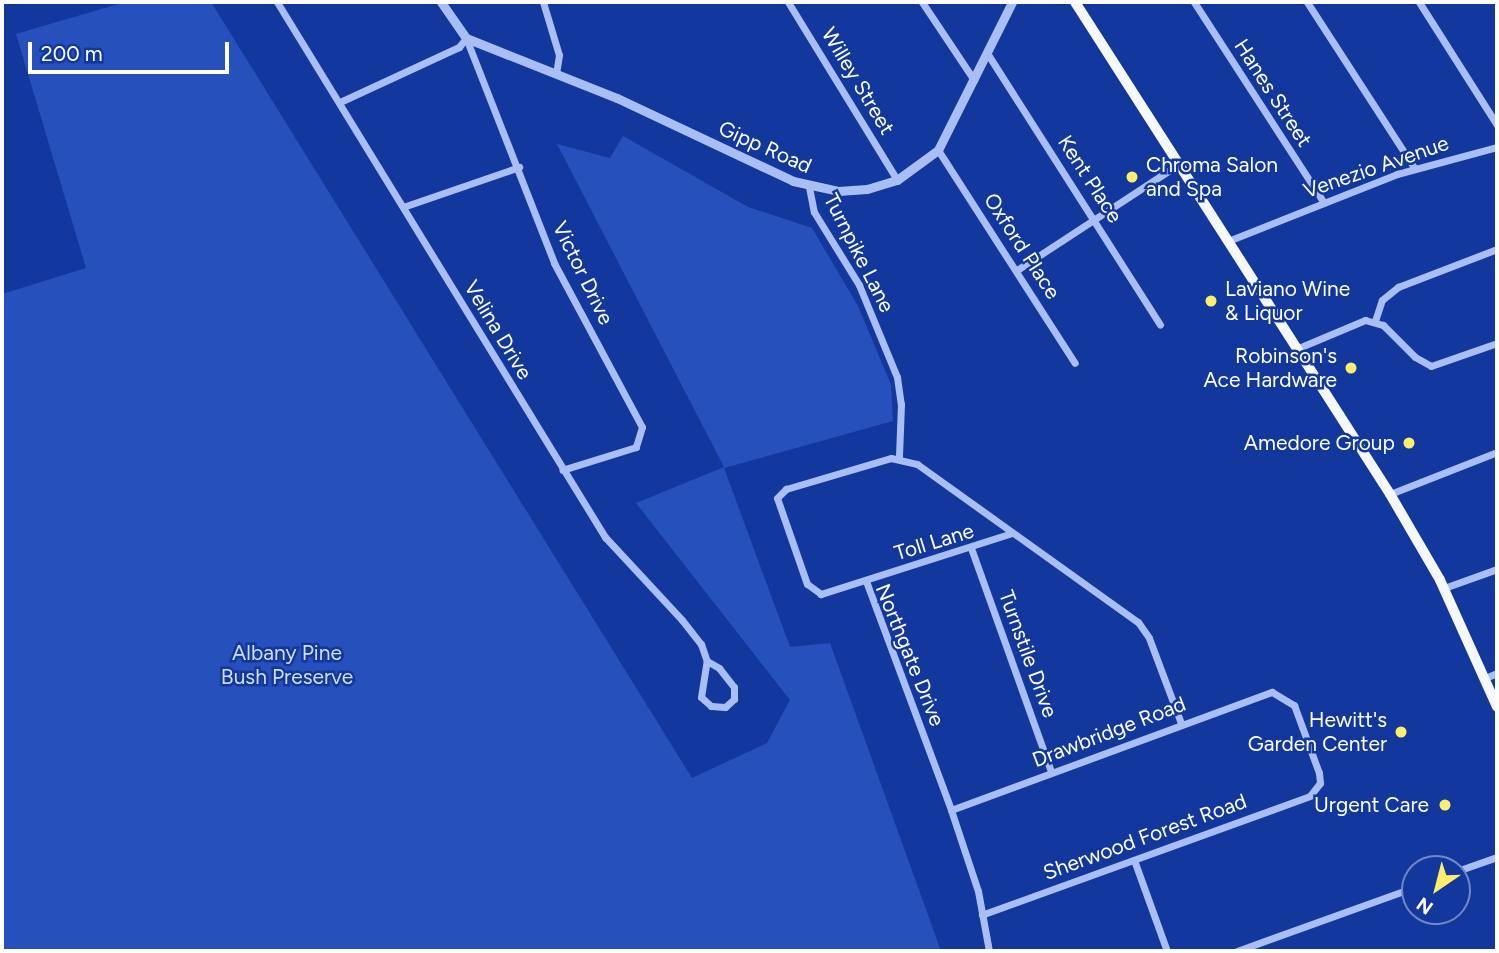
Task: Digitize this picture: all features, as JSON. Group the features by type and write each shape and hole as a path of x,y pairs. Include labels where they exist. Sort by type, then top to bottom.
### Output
{"main road":[{"path":"1075,2 1390,494 1444,589 1497,707"}],"street":[{"name":"Velina Drive","path":"278,2 605,537 701,644 707,661 701,697 710,706 725,706 734,699 734,687 719,668 707,661"},
{"path":"340,102 459,47 466,38 441,2"},
{"path":"543,2 559,55 556,73"},
{"name":"Willey Street","path":"788,2 897,180"},
{"path":"922,2 974,80"},
{"name":"Gipp Road","path":"466,38 556,73 808,187 854,190 897,180 938,150 1012,2"},
{"name":"Hanes Street","path":"1194,2 1324,203"},
{"path":"1307,2 1415,169"},
{"path":"1419,2 1497,125"},
{"name":"Victor Drive","path":"466,38 519,167 554,263 643,432 636,447 562,470"},
{"name":"Kent Place","path":"987,53 1096,220 1160,325"},
{"name":"Venezio Avenue","path":"1228,241 1415,169 1497,147"},
{"name":"Oxford Place","path":"938,150 1075,363"},
{"path":"1017,270 1179,164"},
{"path":"403,207 519,167"},
{"name":"Turnpike Lane","path":"808,187 814,212 859,285 897,377 901,404 899,457"},
{"path":"1375,321 1382,300 1398,287 1497,249"},
{"path":"1296,349 1359,321 1375,321 1431,366 1497,343"},
{"path":"1390,494 1497,452"},
{"path":"899,457 928,471 1138,622 1149,638 1181,723"},
{"name":"Northgate Drive","path":"899,457 786,489 777,498 810,589 826,594 866,581 951,810 982,915 989,951"},
{"name":"Toll Lane","path":"866,581 1012,533"},
{"name":"Turnstile Drive","path":"971,548 1051,772"},
{"path":"1444,589 1497,569"},
{"path":"1485,678 1497,673"},
{"name":"Drawbridge Road","path":"951,810 1181,723 1258,696 1281,693 1294,705 1319,773 1317,789"},
{"name":"Sherwood Forest Road","path":"982,915 1317,789"},
{"path":"1471,866 1497,857"},
{"path":"1134,860 1167,951"},
{"path":"1237,951 1401,892"}],"green space":[{"name":"Albany Pine Bush Preserve","path":"125,2 211,2 692,778 767,743 790,700 636,503 724,467 557,144 610,158 623,136 748,207 812,228 858,306 891,385 893,421 724,468 790,647 830,643 941,951 2,951 2,294 86,268 16,34"}],"place":[{"name":"Chroma Salon and Spa","path":"1132,177"},
{"name":"Laviano Wine & Liquor","path":"1211,301"},
{"name":"Robinson's Ace Hardware","path":"1351,368"},
{"name":"Amedore Group","path":"1409,443"},
{"name":"Hewitt's Garden Center","path":"1401,732"},
{"name":"Urgent Care","path":"1445,805"}]}
